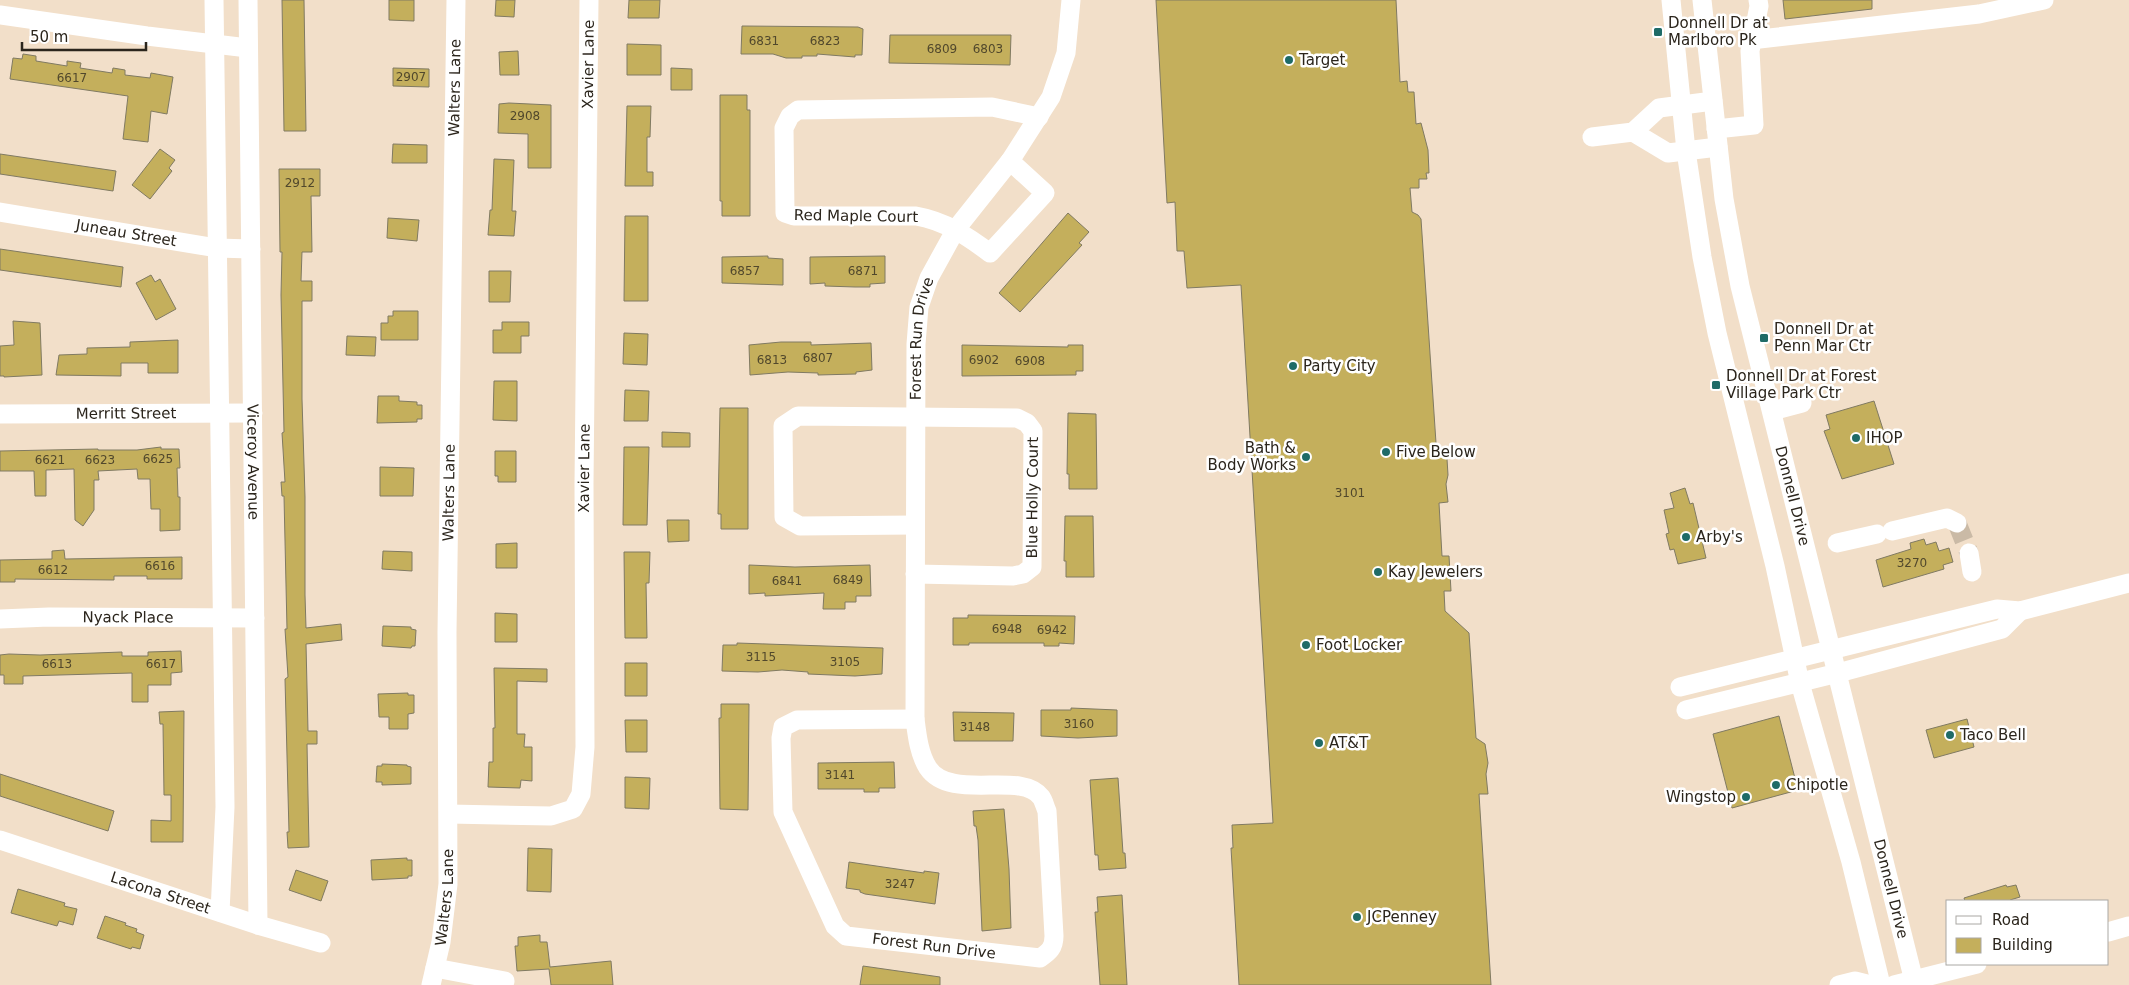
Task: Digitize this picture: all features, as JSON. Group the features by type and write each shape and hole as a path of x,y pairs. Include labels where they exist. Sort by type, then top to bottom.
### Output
{"street":[{"path":"214,0 225,807 220,912"},
{"name":"Viceroy Avenue","path":"248,0 254,413 258,925"},
{"name":"Walters Lane","path":"433,977 441,942 448,884 448,632 456,0"},
{"name":"Xavier Lane","path":"449,814 551,816 573,809 581,794 585,747 584,484 589,0"},
{"name":"Forest Run Drive","path":"916,719 797,720 783,727 781,747 783,812 835,926 846,936 1040,958 1048,953 1054,945 1047,811 1041,797 1033,790 1020,786 964,784 942,779 929,769 923,756 916,719 915,574 918,418 916,344 919,307 929,278 956,229 1010,161 1051,97 1066,53 1071,0"},
{"path":"1671,0 1686,151 1702,257 1717,333 1775,566 1800,682 1851,862 1882,985"},
{"name":"Donnell Drive","path":"1702,0 1724,199 1740,286 1914,982"},
{"path":"1633,132 1668,153 1686,151 1754,125 1750,71 1751,40 1759,6 1758,0"},
{"path":"1751,40 1979,14 2044,0"},
{"path":"0,16 248,48"},
{"path":"1592,137 1633,132 1659,108 1713,101"},
{"name":"Red Maple Court","path":"1010,161 1045,193 990,253 956,229 932,219 916,216 794,216 785,213 784,128 790,116 798,110 992,107 1039,116"},
{"name":"Juneau Street","path":"0,212 217,248 251,249"},
{"path":"1772,412 1802,403"},
{"name":"Merritt Street","path":"0,414 254,413"},
{"path":"916,525 800,526 784,517 783,426 798,416 918,418"},
{"name":"Blue Holly Court","path":"915,574 1013,576 1023,574 1032,567 1033,555 1032,431 1027,423 1018,418 918,418"},
{"path":"1837,544 1947,518 1958,524"},
{"path":"1969,553 1972,572"},
{"path":"1680,688 1997,609 2020,611 2129,583"},
{"path":"1686,710 1838,673 2002,629 2020,611"},
{"name":"Nyack Place","path":"0,619 255,618"},
{"name":"Lacona Street","path":"0,840 258,925 321,942"},
{"path":"2109,932 2129,926"},
{"path":"1894,985 1914,982 1974,965"},
{"path":"433,977 505,982"},
{"path":"1839,985 1855,981 1871,985"}],"building":[{"path":"282,0 304,0 306,131 284,131"},
{"path":"389,0 414,0 414,21 389,20"},
{"path":"496,0 515,0 514,17 495,16"},
{"path":"629,0 660,0 659,18 628,18"},
{"path":"1156,0 1396,0 1400,82 1407,81 1408,92 1414,92 1416,124 1421,123 1428,150 1429,173 1426,173 1427,179 1419,179 1419,188 1410,188 1412,212 1421,219 1436,443 1447,459 1448,475 1446,484 1448,502 1439,503 1442,556 1449,556 1451,591 1444,591 1445,611 1469,633 1476,738 1485,744 1488,763 1486,774 1488,794 1479,794 1491,985 1239,985 1231,848 1233,848 1232,825 1273,823 1241,285 1187,288 1184,251 1177,251 1175,202 1167,203"},
{"path":"1783,0 1872,0 1872,9 1785,19"},
{"path":"742,26 858,27 863,29 862,55 855,55 855,57 817,54 817,56 802,56 802,58 786,58 773,54 741,54"},
{"path":"890,35 1011,35 1010,65 889,63"},
{"path":"627,44 661,45 661,75 627,75"},
{"path":"518,51 519,75 500,75 499,52"},
{"path":"23,54 36,56 36,61 67,66 67,61 81,63 80,68 112,73 113,68 125,70 125,75 150,78 151,73 173,77 167,114 151,111 148,142 123,139 128,96 10,79 13,58 22,59"},
{"path":"393,68 429,69 429,87 393,86"},
{"path":"671,68 692,69 692,90 671,90"},
{"path":"720,95 747,95 747,110 750,110 750,216 722,216 722,201 720,201"},
{"path":"499,104 551,105 551,168 528,168 528,134 498,133"},
{"path":"627,106 651,106 650,137 647,137 647,172 653,172 653,186 625,186"},
{"path":"393,144 427,145 427,163 392,163"},
{"path":"160,149 175,160 169,168 172,171 150,199 132,185"},
{"path":"0,154 116,171 113,191 0,174"},
{"path":"494,159 514,160 512,211 516,211 514,236 488,235 490,210 492,210"},
{"path":"279,169 320,169 320,196 311,196 312,252 302,252 301,281 312,281 312,301 302,301 306,628 341,624 342,640 306,644 308,731 317,731 317,744 307,744 309,847 288,848 285,679 288,677 285,629 287,629 284,496 282,496 281,482 285,482 282,433 284,432 282,252 280,252"},
{"path":"1068,213 1089,232 1079,243 1082,245 1020,312 999,293"},
{"path":"625,216 648,216 648,301 624,301"},
{"path":"388,218 419,220 417,241 387,238"},
{"path":"0,249 123,267 121,287 0,270"},
{"path":"768,256 768,258 783,259 783,285 722,283 722,257"},
{"path":"885,256 885,283 870,284 870,287 825,286 825,283 810,284 810,257"},
{"path":"489,271 511,271 510,302 489,302"},
{"path":"151,275 155,282 160,279 176,309 156,320 136,283"},
{"path":"393,311 418,311 418,340 381,340 381,323 388,323 388,316 393,316"},
{"path":"13,321 40,323 42,375 0,376 0,346 14,345"},
{"path":"502,322 529,322 529,336 521,336 521,353 493,353 493,330 502,330"},
{"path":"624,333 648,334 647,365 623,364"},
{"path":"347,336 376,337 375,356 346,355"},
{"path":"178,340 178,373 148,373 148,363 121,363 121,376 56,375 59,355 87,354 87,348 130,347 130,342"},
{"path":"811,342 811,345 871,343 872,370 856,372 856,374 818,375 818,373 788,372 750,375 749,345"},
{"path":"962,345 1068,347 1068,345 1083,345 1083,371 1076,371 1076,375 962,376"},
{"path":"494,381 517,381 517,421 493,420"},
{"path":"625,390 649,391 648,421 624,421"},
{"path":"378,396 399,396 399,401 417,402 417,405 422,405 422,419 417,419 417,422 377,423"},
{"name":"IHOP","path":"1874,401 1894,464 1842,479 1824,431 1830,429 1826,415"},
{"path":"720,408 748,408 748,529 721,529 721,514 718,514"},
{"path":"1068,413 1096,414 1097,489 1069,489 1069,474 1067,474"},
{"path":"662,432 690,433 690,447 662,447"},
{"path":"161,447 161,449 179,449 180,468 177,468 178,497 180,497 180,530 160,531 160,509 151,509 150,479 138,479 137,469 98,471 99,480 94,480 94,510 83,526 75,520 74,469 46,470 46,496 35,496 34,471 0,471 0,451 137,450"},
{"path":"624,447 649,447 647,525 623,525"},
{"path":"495,451 516,451 516,482 498,482 498,476 495,476"},
{"path":"380,467 414,468 413,496 380,496"},
{"path":"1685,488 1690,504 1693,503 1706,558 1678,564 1674,549 1670,550 1666,534 1669,533 1664,510 1674,508 1670,493"},
{"path":"1065,516 1093,516 1094,577 1066,577 1066,561 1064,561"},
{"path":"667,520 689,520 689,541 668,542"},
{"path":"1924,539 1926,545 1936,542 1939,551 1949,548 1953,562 1943,565 1944,569 1883,587 1876,560 1911,549 1910,543"},
{"path":"517,543 517,568 496,568 496,544"},
{"path":"64,550 65,559 182,557 182,579 147,579 147,576 114,576 114,580 15,579 15,582 0,582 0,560 52,559 52,551"},
{"path":"383,551 412,552 412,571 382,569"},
{"path":"624,552 650,552 649,583 646,583 647,638 625,638"},
{"path":"749,565 795,567 870,565 871,596 856,596 856,602 845,602 845,609 823,609 824,593 765,596 765,593 749,594"},
{"path":"495,613 517,614 517,642 495,642"},
{"path":"968,615 1075,616 1074,644 1059,643 1059,646 1044,646 1044,643 969,643 969,645 953,645 953,618 968,618"},
{"path":"383,626 411,627 411,629 416,630 415,646 411,648 382,646"},
{"path":"737,643 883,648 882,674 855,676 808,674 808,672 782,670 758,672 722,671 723,645 737,645"},
{"path":"181,651 182,672 171,673 171,685 148,685 148,702 132,702 132,673 23,676 23,684 4,684 4,675 0,675 0,655 122,652 122,656 148,656 148,652"},
{"path":"625,663 647,663 647,696 625,696"},
{"path":"494,668 547,669 547,682 517,681 517,734 525,734 524,747 532,747 532,781 521,780 520,788 488,787 489,762 493,762 493,728 495,728"},
{"path":"408,693 408,695 414,695 414,713 408,714 408,729 389,729 389,717 379,717 378,694"},
{"path":"721,704 749,704 748,810 720,809 719,718 721,718"},
{"path":"1071,708 1117,710 1117,736 1078,738 1041,736 1041,710 1071,710"},
{"path":"184,711 183,842 151,842 151,820 171,821 171,795 164,795 163,724 160,724 159,712"},
{"path":"953,712 1014,713 1013,741 954,741"},
{"path":"1779,716 1798,790 1732,808 1713,734"},
{"path":"1967,719 1974,747 1934,758 1926,730"},
{"path":"625,720 647,720 647,752 626,752"},
{"path":"894,762 895,788 879,788 879,792 864,792 864,789 818,789 818,763"},
{"path":"382,764 407,765 411,767 411,784 382,785 382,782 376,782 377,766 382,766"},
{"path":"0,774 114,811 108,831 0,796"},
{"path":"625,777 650,778 649,809 625,808"},
{"path":"1118,778 1123,853 1125,853 1126,868 1099,870 1098,855 1095,855 1090,780"},
{"path":"1004,809 1011,928 982,931 978,840 976,826 974,826 973,811"},
{"path":"528,848 552,849 551,892 527,891"},
{"path":"407,858 407,860 412,860 412,876 408,876 408,878 372,880 371,860"},
{"path":"849,862 924,873 924,871 939,873 935,904 865,894 860,892 860,890 846,888"},
{"path":"296,870 328,881 321,901 289,890"},
{"path":"2006,885 2007,887 2016,885 2020,897 2010,900 1965,900 1964,898"},
{"path":"18,889 65,903 64,906 77,909 73,925 59,921 57,926 11,913"},
{"path":"1122,895 1127,985 1100,985 1095,912 1098,912 1097,897"},
{"path":"105,916 126,923 125,925 137,929 136,932 144,935 140,949 132,947 131,949 97,938"},
{"path":"540,935 540,942 547,942 550,967 611,961 613,985 551,985 549,969 517,971 515,946 518,946 518,937"},
{"path":"863,966 940,977 940,985 860,985"}],"tunnel":[{"path":"1957,523 1969,553"}],"place":[{"name":"Donnell Dr at Marlboro Pk","path":"1658,32"},
{"name":"Target","path":"1289,60"},
{"name":"Donnell Dr at Penn Mar Ctr","path":"1764,338"},
{"name":"Party City","path":"1293,366"},
{"name":"Donnell Dr at Forest Village Park Ctr","path":"1716,385"},
{"name":"IHOP","path":"1856,438"},
{"name":"Five Below","path":"1386,452"},
{"name":"Bath & Body Works","path":"1306,457"},
{"name":"Arby's","path":"1686,537"},
{"name":"Kay Jewelers","path":"1378,572"},
{"name":"Foot Locker","path":"1306,645"},
{"name":"Taco Bell","path":"1950,735"},
{"name":"AT&T","path":"1319,743"},
{"name":"Chipotle","path":"1776,785"},
{"name":"Wingstop","path":"1746,797"},
{"name":"JCPenney","path":"1357,917"}]}
